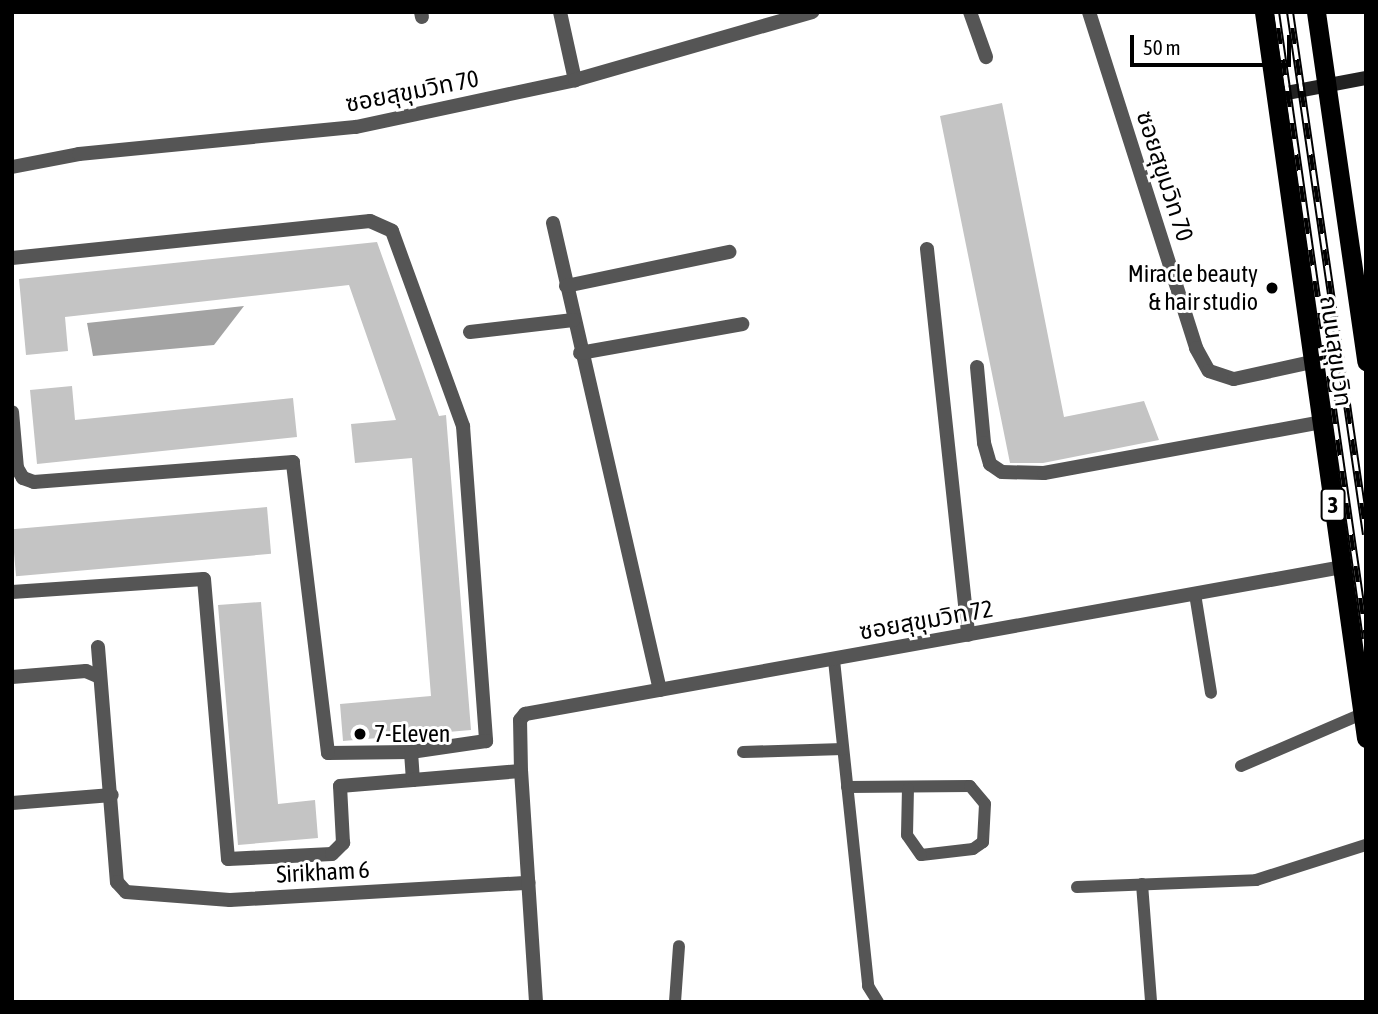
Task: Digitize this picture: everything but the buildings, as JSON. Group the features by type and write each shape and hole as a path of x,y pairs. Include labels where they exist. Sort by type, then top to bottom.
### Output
{"highway":[{"name":"ถนนสุขุมวิท","path":"1264,12 1366,738"},
{"name":"ถนนสุขุมวิท","path":"1317,12 1366,362"}],"main road":[{"path":"1276,94 1366,78"}],"street":[{"path":"560,12 575,80"},
{"name":"ซอยสุขุมวิท 70","path":"12,167 79,153 356,127 575,80 812,12"},
{"path":"970,12 986,57"},
{"name":"ซอยสุขุมวิท 70","path":"1089,12 1196,348 1209,371 1234,379 1312,362"},
{"path":"12,258 370,222 392,230 463,426 488,732 486,741 411,752 334,756 324,747 293,461 34,482 23,478 16,468 12,412"},
{"path":"553,223 580,353 660,690"},
{"path":"927,249 968,635"},
{"path":"566,286 729,251"},
{"path":"470,331 573,320"},
{"path":"580,353 741,324"},
{"path":"977,367 984,443 990,464 1002,472 1044,473 1321,422"},
{"name":"ซอยสุขุมวิท 72","path":"521,771 520,720 531,713 1343,567"},
{"path":"12,593 204,579 228,859 332,854 342,843 340,786 521,771 536,1002"},
{"path":"12,803 112,795 103,690 97,676 97,647"},
{"path":"12,677 86,671 97,676"},
{"path":"411,752 413,780"},
{"name":"Sirikham 6","path":"112,795 117,882 121,889 230,900 529,883"}],"lane":[{"path":"1195,594 1211,693"},
{"path":"834,660 869,986 878,1002"},
{"path":"1241,766 1362,713"},
{"path":"743,752 843,749"},
{"path":"847,787 893,783 908,789 970,786 978,791 985,804 983,842 973,849 921,855 907,835 908,789"},
{"path":"1077,887 1256,880 1366,845"},
{"path":"1142,884 1152,1002"},
{"path":"675,1002 679,946"}],"shaded area":[{"path":"244,306 214,345 93,356 87,323"}],"railway":[{"path":"1276,12 1366,639"},
{"path":"1290,12 1366,535"}],"place":[{"name":"Miracle beauty & hair studio","path":"1272,288"},
{"name":"7-Eleven","path":"360,734"}]}
